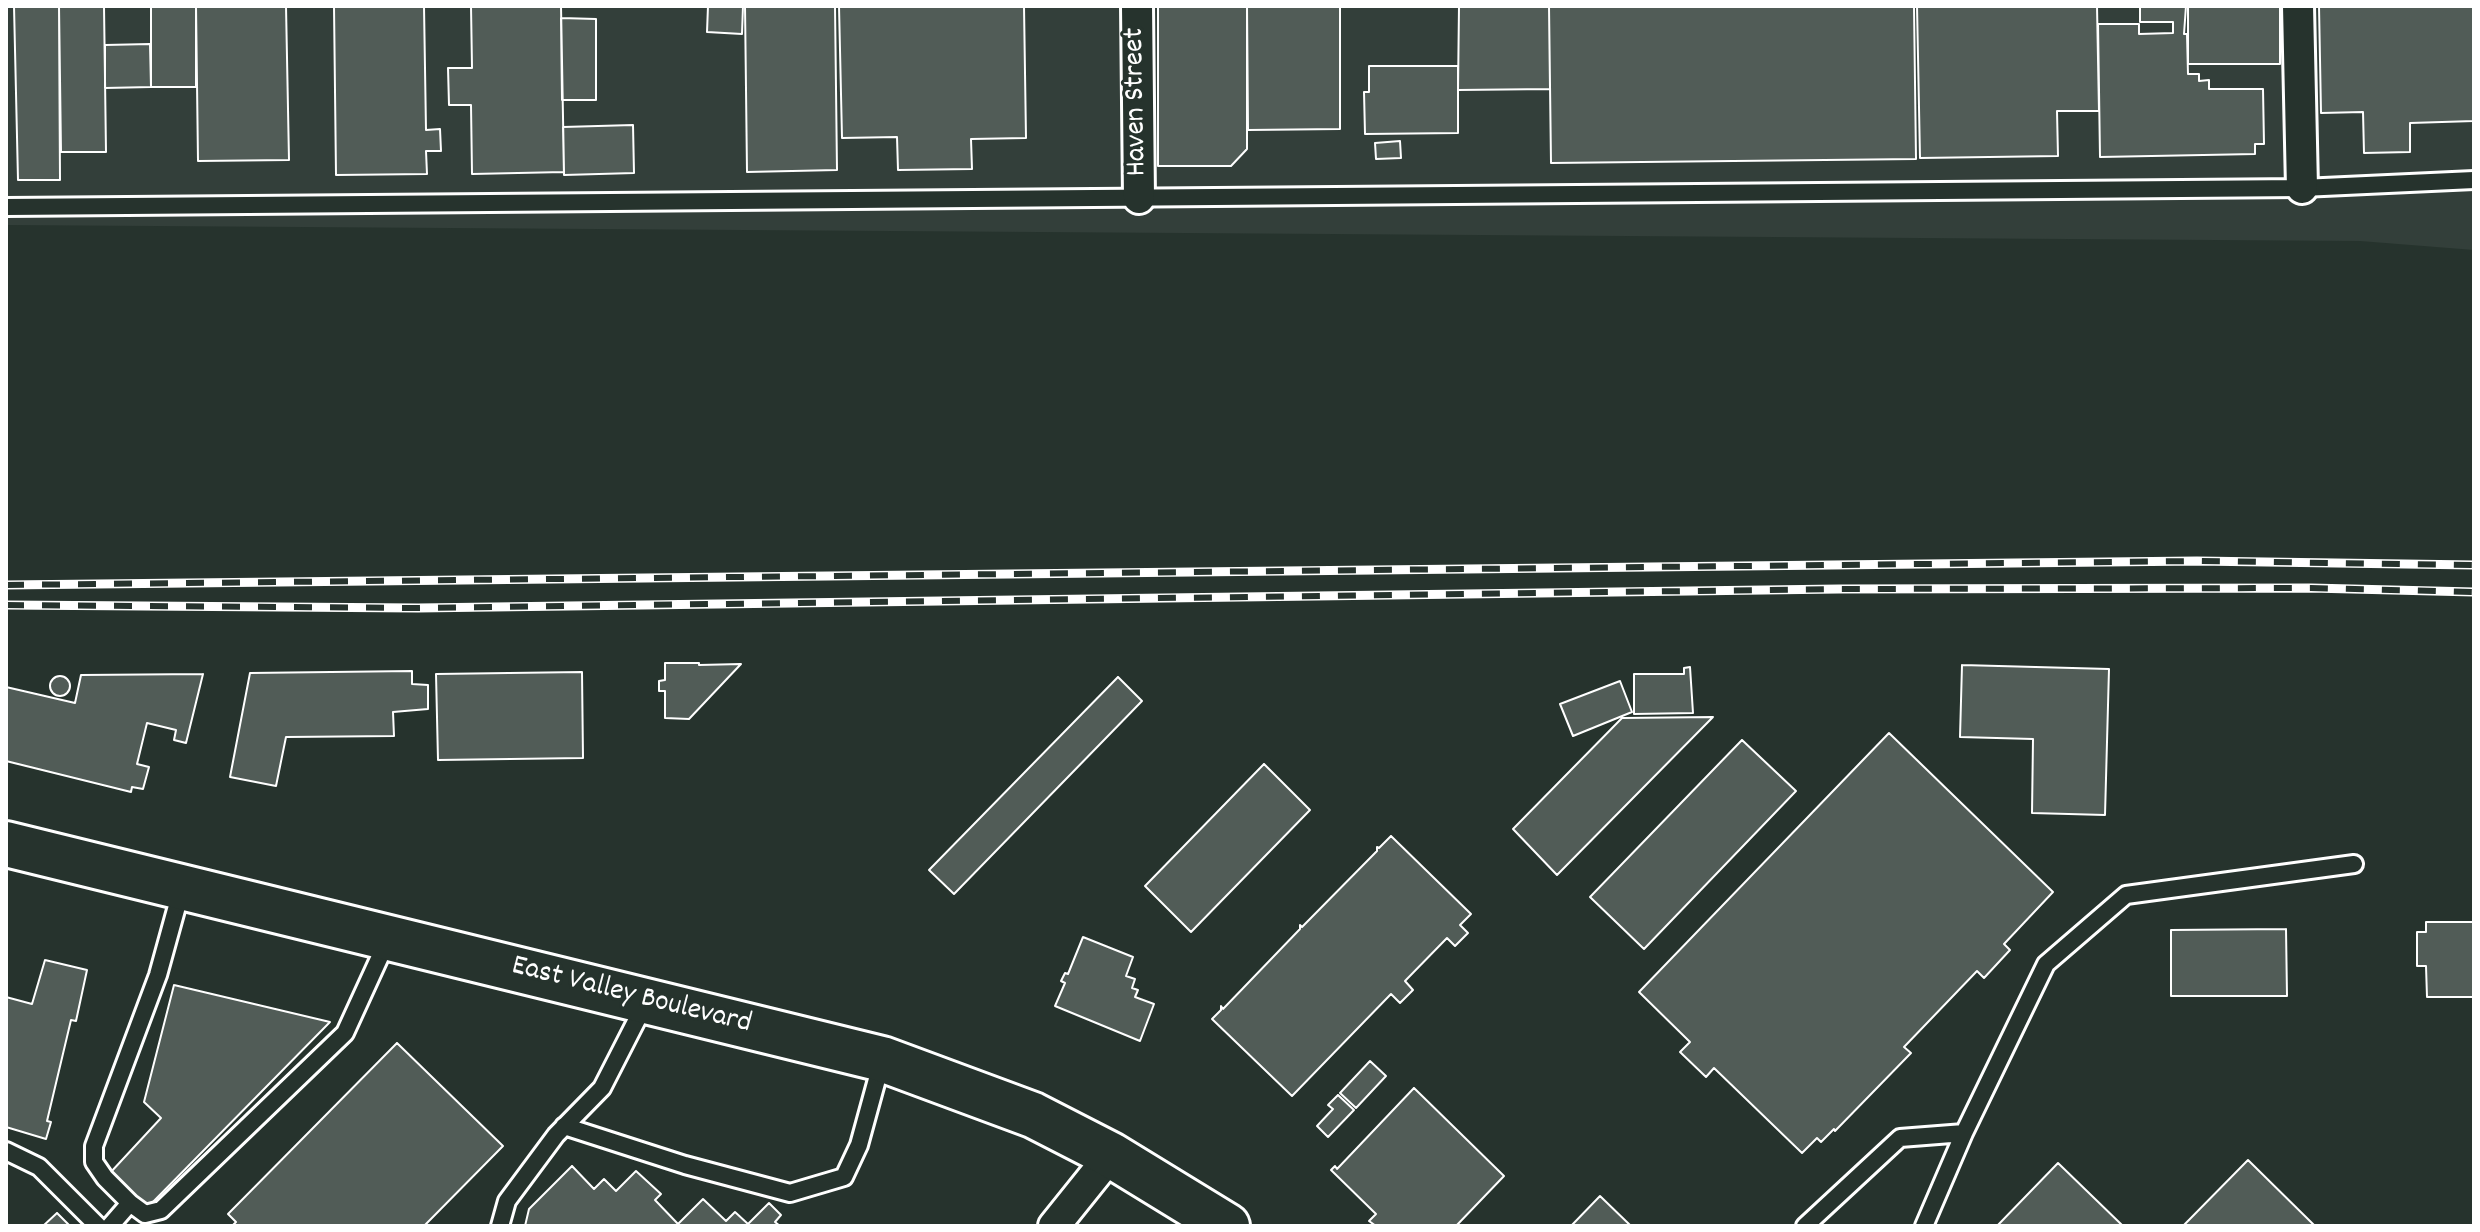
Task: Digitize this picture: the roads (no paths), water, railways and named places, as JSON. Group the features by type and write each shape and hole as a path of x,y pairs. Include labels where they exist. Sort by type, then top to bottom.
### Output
{"main road":[{"name":"East Valley Boulevard","path":"6,844 882,1059 1033,1115 1111,1155 1227,1226"}],"street":[{"name":"Haven Street","path":"1137,6 1139,198"},
{"path":"2298,6 2302,188"},
{"path":"1054,1226 1111,1155"}],"lane":[{"path":"6,207 2302,188 2474,180"},
{"path":"1924,1226 1964,1133 2046,964 2126,895 2354,864"},
{"path":"182,886 158,975 94,1146 94,1162 105,1178 145,1214 161,1210 345,1033 389,937"},
{"path":"500,1226 507,1201 564,1126 602,1088 647,1001"},
{"path":"564,1126 685,1165 790,1193 844,1177 859,1145 882,1059"},
{"path":"1805,1226 1900,1138 1964,1133"},
{"path":"6,1151 39,1167 98,1226"},
{"path":"110,1226 130,1203"}],"railway":[{"path":"6,585 2197,561 2474,565"},
{"path":"6,605 418,608 1839,589 2311,588 2474,592"}]}
